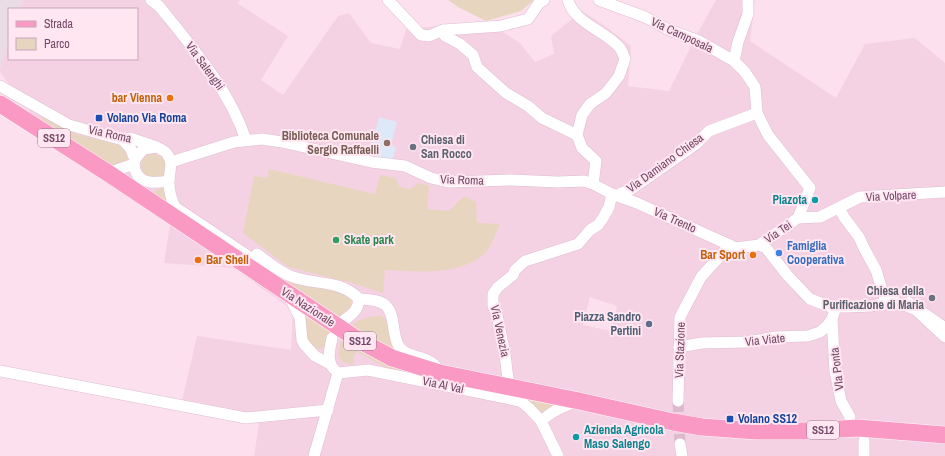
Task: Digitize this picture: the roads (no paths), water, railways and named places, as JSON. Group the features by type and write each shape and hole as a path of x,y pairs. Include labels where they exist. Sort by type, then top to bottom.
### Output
{"main road":[{"name":"Via Nazionale","path":"0,104 108,173 355,338 375,349 410,364 440,373 509,388 702,427 756,431 804,431 858,428 945,435"}],"street":[{"name":"Via Salenghi","path":"151,0 159,6 223,90 242,126 246,140"},
{"path":"388,0 421,35 429,36 444,30 501,26 528,19 539,3 544,0"},
{"name":"Via Camposala","path":"599,0 644,17 669,30 699,41 734,61 745,72 755,87 757,113 768,135 810,188"},
{"path":"734,61 738,42 748,14 748,0"},
{"path":"569,3 581,19 593,26 620,48 625,60 619,76 606,93 590,104 582,115 576,135"},
{"path":"444,30 445,36 460,44 473,55 477,67 506,93 528,106 542,118 576,135 582,148 596,161 593,184"},
{"name":"Via Roma","path":"0,86 69,125 123,140 130,138 157,147"},
{"name":"Via Damiano Chiesa","path":"615,195 630,190 696,144 708,131 757,113"},
{"name":"Via Roma","path":"171,162 234,142 262,139 371,162 406,166 431,178 449,182 511,180 558,182 584,181 593,184"},
{"path":"123,140 131,149 136,172 145,181 154,183 169,181"},
{"path":"108,173 134,162 143,149 157,147 167,153 171,162 169,181 172,201 175,207 260,264 266,271 270,282"},
{"name":"Via Trento","path":"593,184 736,248 759,245"},
{"name":"Via Tei","path":"798,218 810,188"},
{"name":"Via Volpare","path":"839,208 860,197 945,192"},
{"name":"Via Venezia","path":"509,388 505,354 497,315 493,306 493,294 498,287 513,275 515,270 525,261 578,244 590,230 598,225 615,195"},
{"path":"839,208 859,237 876,270 886,303"},
{"name":"Via Tei","path":"759,245 798,218 820,217 839,208"},
{"path":"205,228 219,232 233,239 292,277 341,287 348,290 359,299 374,299 384,303 390,312 396,342 400,348 405,352 435,364 440,373"},
{"name":"Via Stazione","path":"678,401 680,317 701,277 730,245"},
{"path":"759,245 766,248 788,276 810,299 831,307 872,306 893,300 916,310 945,336"},
{"path":"287,294 300,318 302,340 304,344 315,356 330,364 338,373 314,456"},
{"path":"344,320 354,313 359,306 359,299"},
{"path":"909,301 945,326"},
{"name":"Via Viate","path":"679,347 708,343 747,342 774,337 808,336 820,332 832,319 836,307"},
{"name":"VIa Ponta","path":"832,319 835,371 841,402 850,417"},
{"path":"330,364 329,353 332,338"},
{"name":"Via Al Val","path":"338,373 368,370 520,401 541,421 558,456"},
{"path":"0,371 246,418 328,410"},
{"path":"541,421 552,411 562,406 579,401"},
{"path":"864,441 864,456"},
{"path":"680,444 682,456"}],"tunnel":[{"path":"678,401 680,444"}],"place":[{"name":"bar Vienna","path":"170,98"},
{"name":"Volano Via Roma","path":"99,118"},
{"name":"Biblioteca Comunale Sergio Raffaelli","path":"387,143"},
{"name":"Chiesa di San Rocco","path":"413,147"},
{"name":"Piazota","path":"815,200"},
{"name":"Skate park","path":"336,240"},
{"name":"Famiglia Cooperativa","path":"779,253"},
{"name":"Bar Sport","path":"753,255"},
{"name":"Bar Shell","path":"198,260"},
{"name":"Chiesa della Purificazione di Maria","path":"932,298"},
{"name":"Piazza Sandro Pertini","path":"649,324"},
{"name":"Volano SS12","path":"730,419"},
{"name":"Azienda Agricola Maso Salengo","path":"576,437"}]}
